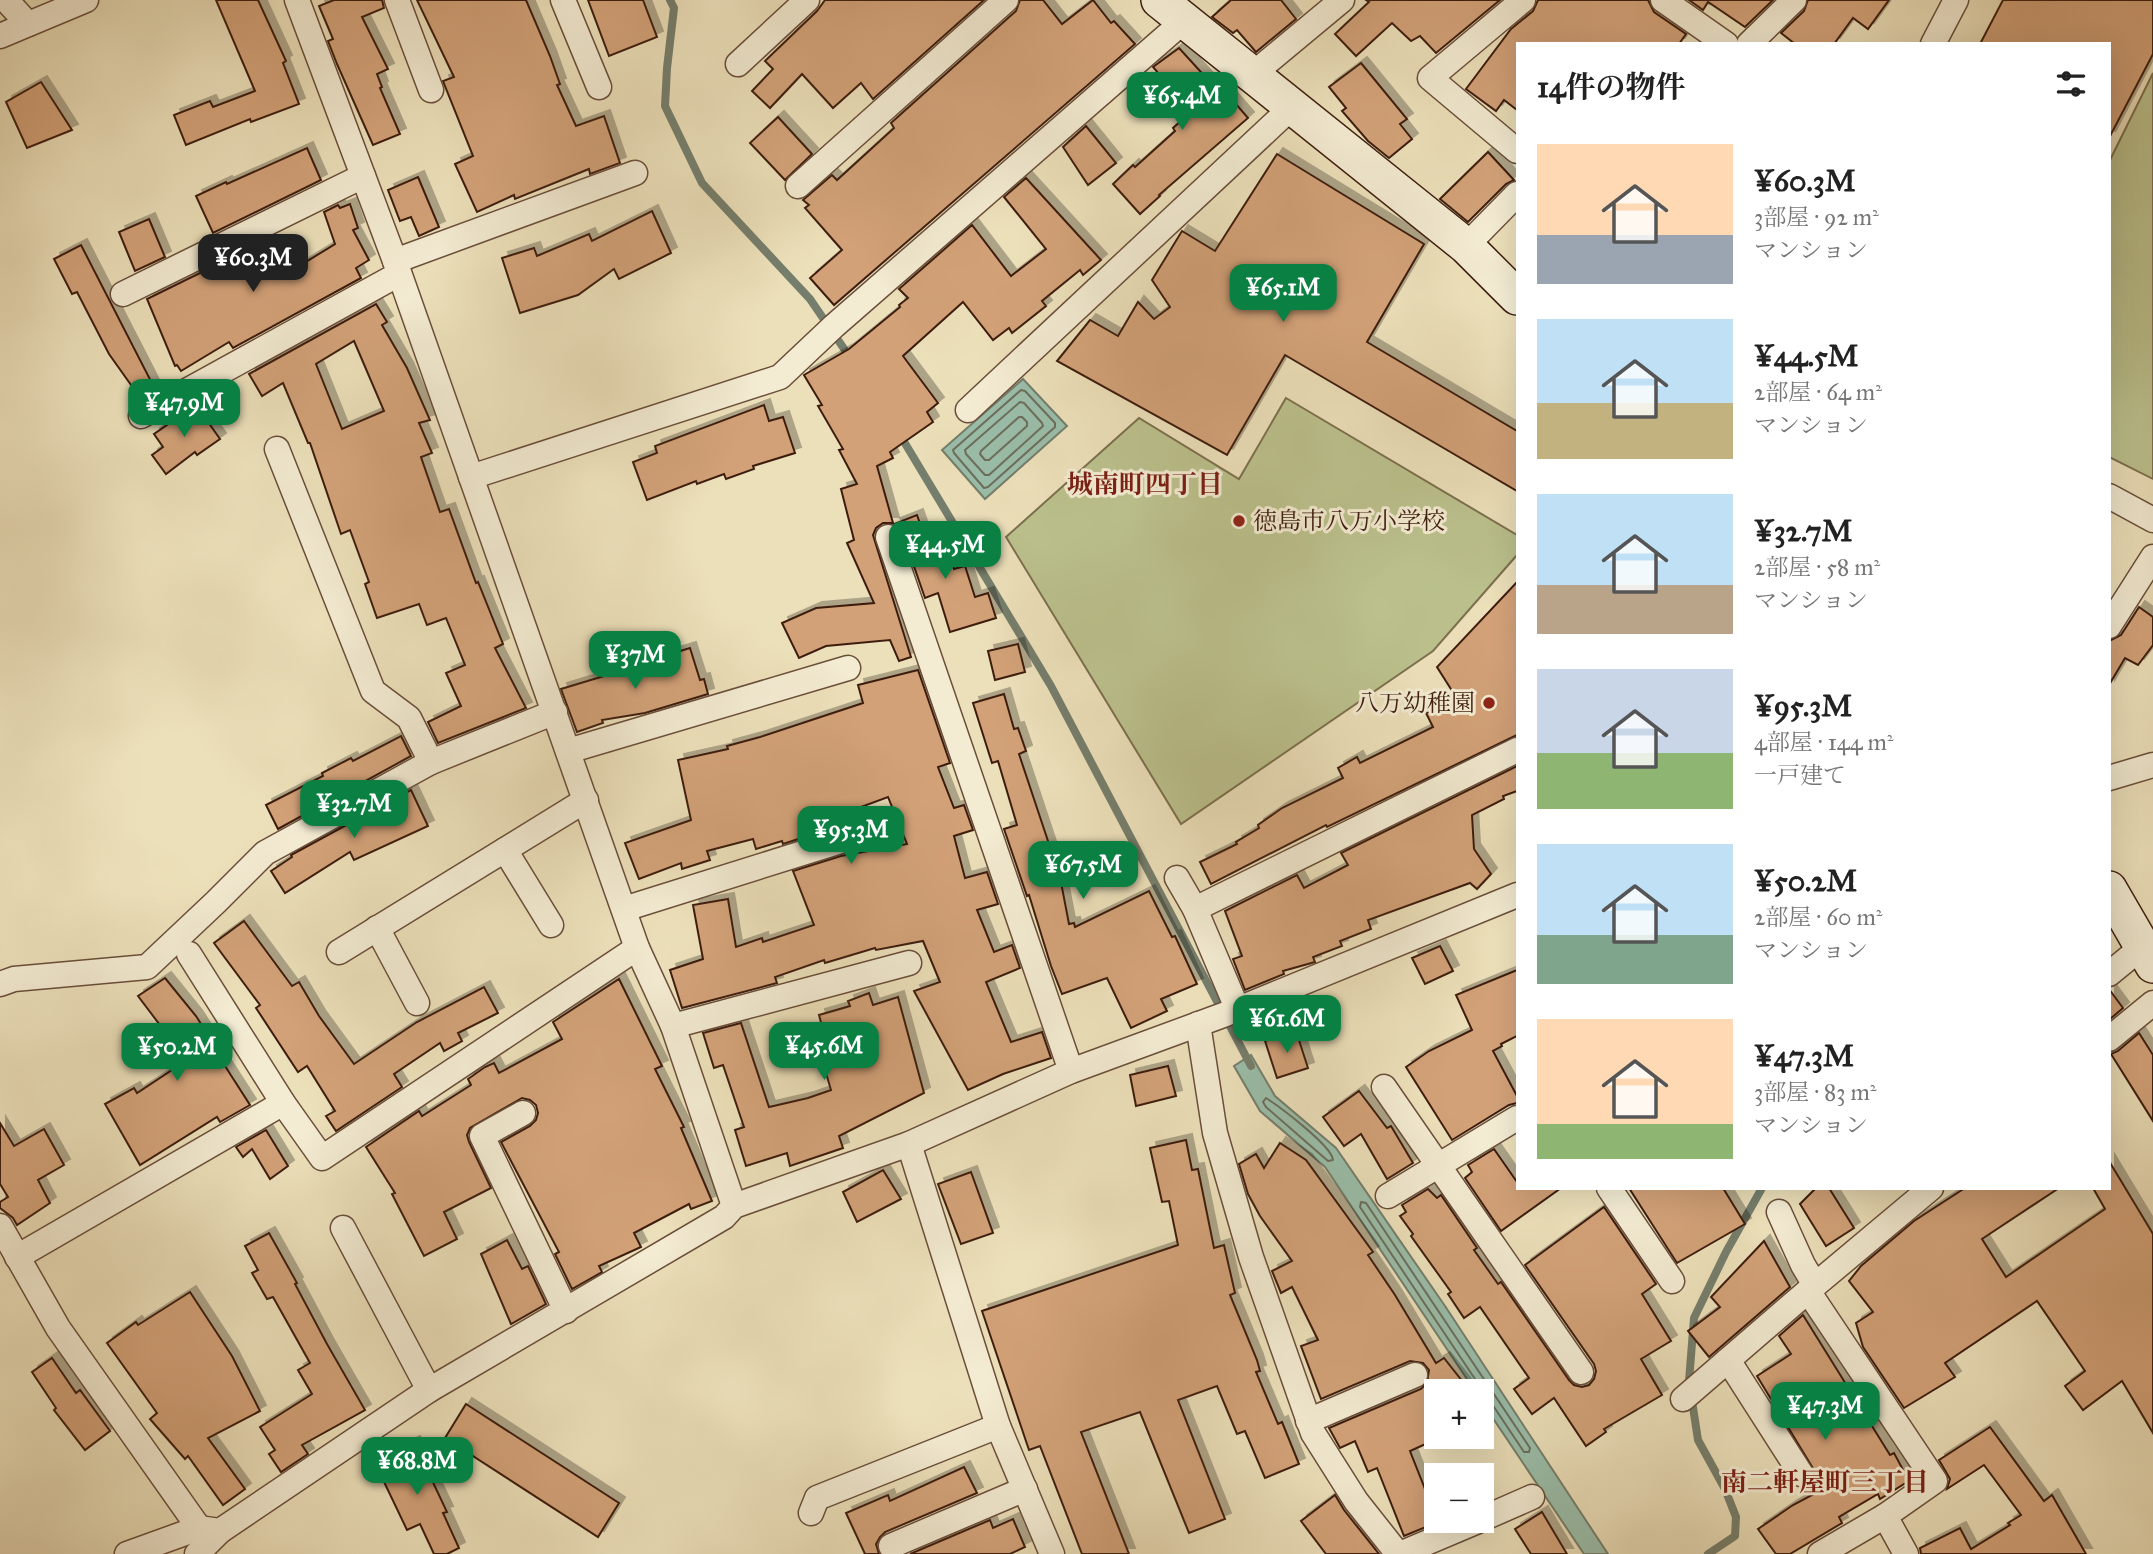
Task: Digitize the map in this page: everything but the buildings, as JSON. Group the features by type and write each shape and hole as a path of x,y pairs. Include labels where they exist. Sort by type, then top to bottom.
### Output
{"street":[{"path":"6,0 28,24"},
{"path":"0,36 86,0"},
{"path":"297,0 397,267 637,948 673,1026 734,1206"},
{"path":"397,0 431,90"},
{"path":"563,0 599,87"},
{"path":"738,64 807,0"},
{"path":"798,186 1006,0"},
{"path":"1253,74 1342,0"},
{"path":"1516,150 1430,78 1523,0"},
{"path":"1663,0 1723,42"},
{"path":"1751,42 1794,0"},
{"path":"1934,42 1956,0"},
{"path":"471,477 780,377 1172,10 1466,246 1516,296"},
{"path":"968,410 1293,106"},
{"path":"141,415 397,267 635,173"},
{"path":"123,294 363,176"},
{"path":"1466,246 1516,195"},
{"path":"277,449 373,691 409,718 431,762"},
{"path":"2111,497 2153,520"},
{"path":"888,537 1071,1071"},
{"path":"2111,624 2146,583 2153,556"},
{"path":"568,751 848,668"},
{"path":"0,984 14,979 147,967 265,853 431,762 555,712"},
{"path":"1195,909 1516,750"},
{"path":"2111,777 2153,765"},
{"path":"339,952 586,800"},
{"path":"624,909 879,829"},
{"path":"505,850 551,925"},
{"path":"1177,878 1195,909 1237,1008"},
{"path":"2111,892 2148,956 2111,973"},
{"path":"128,1554 209,1530 429,1390 724,1217 734,1206 909,1144 1071,1071 1198,1024 1516,895"},
{"path":"377,928 417,1003"},
{"path":"188,954 283,1103 322,1158 637,948"},
{"path":"673,1026 909,963"},
{"path":"2111,1038 2153,1003"},
{"path":"1198,1024 1215,1133 1251,1258 1313,1433 1356,1501 1399,1554 1449,1533"},
{"path":"1384,1087 1581,1372"},
{"path":"17,1257 283,1103"},
{"path":"523,1113 482,1136 566,1311"},
{"path":"1388,1196 1516,1119"},
{"path":"909,1144 998,1426 1052,1554"},
{"path":"1610,1190 1672,1281"},
{"path":"1683,1399 1929,1190"},
{"path":"1779,1212 1812,1288 1935,1481 1885,1516 1820,1554"},
{"path":"0,1226 58,1328 209,1530"},
{"path":"343,1228 429,1390"},
{"path":"1728,1360 1801,1474"},
{"path":"1308,1421 1415,1375"},
{"path":"811,1513 817,1498 998,1426"},
{"path":"891,1546 1025,1489"},
{"path":"1494,1514 1532,1497"},
{"path":"1885,1516 1906,1554"},
{"path":"197,1554 209,1530"}],"shaded area":[{"path":"2153,73 2153,479 2111,458 2111,158"},
{"path":"1286,398 1516,534 1516,556 1433,651 1181,824 1006,537 1139,418 1239,479"}],"water":[{"path":"1023,379 1067,426 985,499 942,450"},
{"path":"1251,1055 1275,1096 1336,1148 1493,1379 1467,1379 1325,1167 1260,1111 1234,1066"},
{"path":"1494,1381 1608,1554 1584,1554 1494,1420"}],"waterway":[{"path":"670,0 674,8 665,106 702,183 810,299 851,359"},
{"path":"900,435 1051,686 1251,1066"},
{"path":"1708,1554 1735,1536 1736,1517 1725,1489 1698,1440 1689,1381 1694,1318 1726,1252 1761,1190"}],"place":[{"name":"徳島市八万小学校","path":"1239,521"},
{"name":"八万幼稚園","path":"1489,703"}],"district":[{"name":"城南町四丁目","path":"1145,484"},
{"name":"南二軒屋町三丁目","path":"1825,1482"}]}
